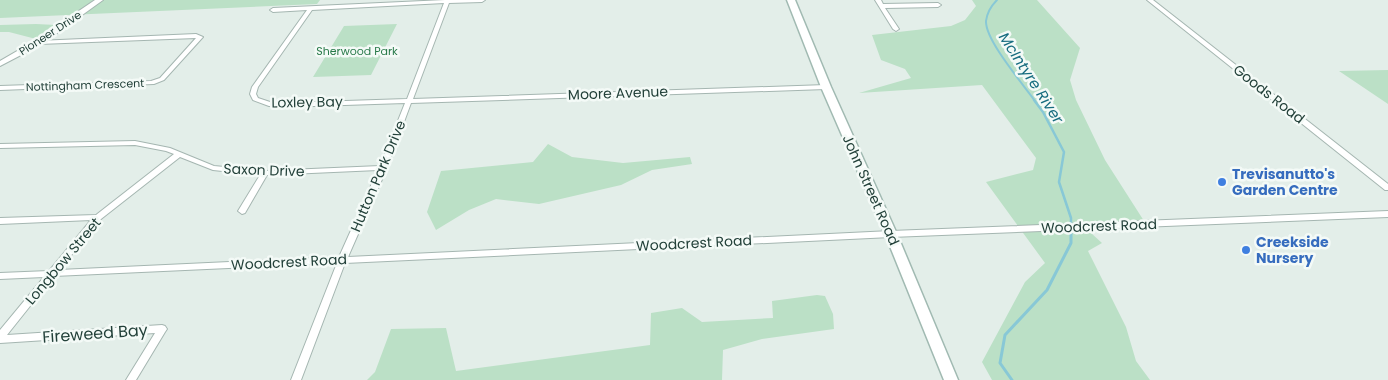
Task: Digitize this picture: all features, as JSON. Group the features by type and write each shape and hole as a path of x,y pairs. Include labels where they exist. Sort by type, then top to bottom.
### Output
{"main road":[{"name":"John Street Road","path":"791,0 826,87 891,234 951,380"}],"street":[{"name":"Pioneer Drive","path":"0,64 39,42 100,0"},
{"path":"273,10 482,0"},
{"path":"878,0 896,29"},
{"name":"Goods Road","path":"1150,0 1388,188"},
{"name":"Hutton Park Drive","path":"296,380 342,260 383,168 448,1"},
{"path":"882,6 938,5"},
{"name":"Loxley Bay","path":"311,8 255,87 253,94 255,99 269,104 284,104 410,99"},
{"name":"Nottingham Crescent","path":"0,88 152,83 162,79 200,37 80,39 39,42"},
{"name":"Moore Avenue","path":"410,99 826,87"},
{"name":"Saxon Drive","path":"0,146 135,143 168,149 178,155 213,168 265,173 383,168"},
{"name":"Longbow Street","path":"0,338 98,217 178,155"},
{"path":"242,210 265,173"},
{"name":"Woodcrest Road","path":"0,276 891,234 1388,214"},
{"path":"0,221 98,217"},
{"name":"Fireweed Bay","path":"0,338 162,329 131,380"}],"green space":[{"path":"0,0 320,0 317,4 0,18"},
{"path":"972,0 1037,0 1080,48 1070,80 1076,100 1105,160 1144,221 1080,223 1102,243 1088,251 1126,327 1136,361 1150,380 992,380 982,362 1025,282 1045,263 986,182 1033,170 1036,158 982,85 859,93 911,78 905,69 881,60 872,35 951,26 965,20 976,6"},
{"name":"Sherwood Park","path":"397,24 371,75 313,77 344,26"},
{"path":"0,25 56,25 36,39 9,32 0,32"},
{"path":"1388,70 1388,104 1339,71"},
{"path":"548,144 572,157 623,163 690,157 692,164 652,170 621,185 539,204 496,199 469,210 436,230 427,212 441,171 533,162"},
{"path":"817,295 825,296 833,314 834,329 762,339 723,350 722,380 367,380 375,372 391,329 446,328 456,371 650,345 651,313 682,308 702,322 773,318 772,301"}],"waterway":[{"name":"McIntyre River","path":"997,0 987,15 987,29 998,50 1035,101"},
{"name":"McIntyre River","path":"1012,380 1000,363 1005,335 1047,290 1071,243 1071,218 1059,182 1064,152 1043,112 1034,100"}],"place":[{"name":"Trevisanutto's Garden Centre","path":"1222,182"},
{"name":"Creekside Nursery","path":"1246,250"}]}
